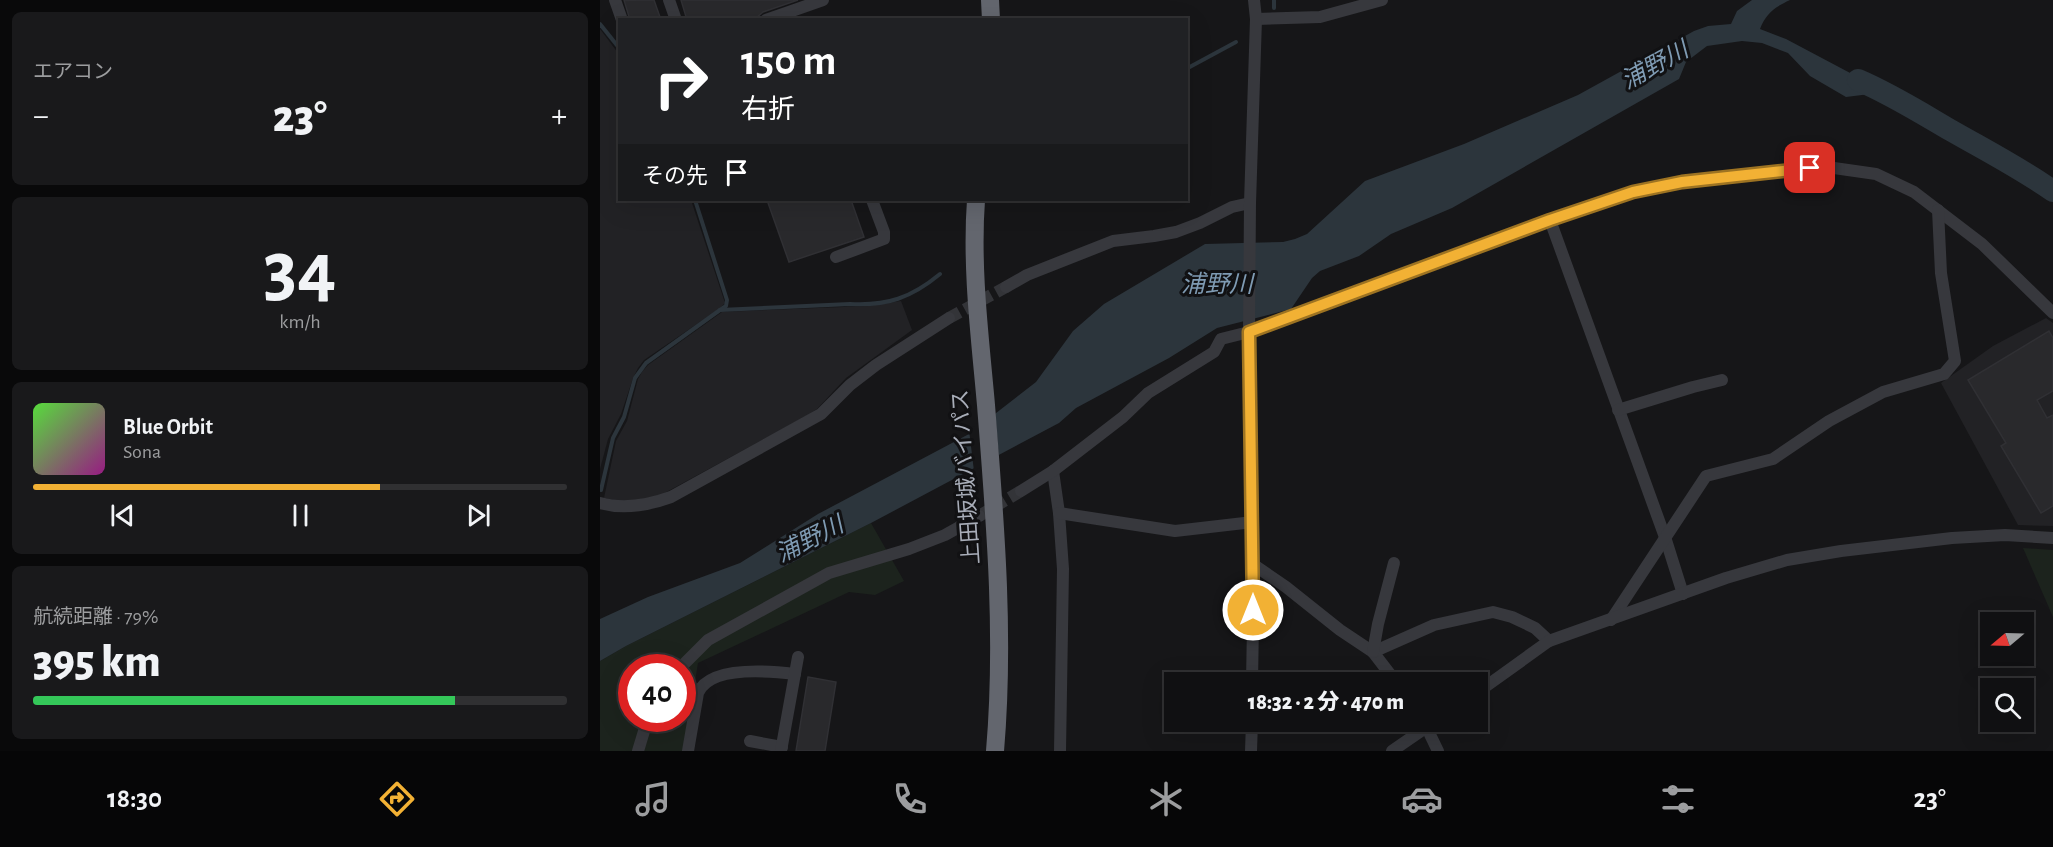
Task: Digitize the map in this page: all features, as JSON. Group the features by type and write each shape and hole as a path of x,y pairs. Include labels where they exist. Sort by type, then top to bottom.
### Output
{"highway":[{"path":"990,0 991,18"},
{"name":"上田坂城バイパス","path":"976,201 974,249 1001,625 999,705 995,751"}],"street":[{"path":"615,0 621,18"},
{"path":"669,0 675,18"},
{"path":"772,18 823,0"},
{"path":"1252,672 1254,565 1250,203 1256,19 1254,0"},
{"path":"1256,19 1320,17 1382,0"},
{"path":"805,6 809,18"},
{"path":"1021,491 1053,471 1123,417 1148,393 1214,352 1221,339 1550,220 1633,192 1682,182 1827,167 1876,174 1914,192 1982,244 2038,301 2053,313"},
{"path":"836,257 884,239 884,232 872,201"},
{"path":"1006,286 1113,241 1176,232 1232,207 1250,203"},
{"path":"1611,620 1666,540 1706,476 1773,459 1829,421 1883,392 1944,374 1955,361 1941,273 1938,210"},
{"path":"1550,220 1666,540 1683,594"},
{"path":"600,503 625,507 656,503 671,497 821,414 850,385 876,365 949,318"},
{"path":"1618,410 1722,380"},
{"path":"1053,471 1063,568 1060,751"},
{"path":"1059,513 1175,531 1253,522"},
{"path":"694,654 708,639 829,573 849,565 909,549 945,535 979,516"},
{"path":"1488,686 1549,641 1726,578 1808,555 1952,538 2005,535 2053,538"},
{"path":"1373,652 1394,563"},
{"path":"1254,565 1373,652 1388,672"},
{"path":"1373,652 1434,625 1492,612 1512,617 1534,628 1549,641"},
{"path":"750,741 782,749 798,657"},
{"path":"688,751 698,693 701,686 708,680 718,676 758,670 795,674"},
{"path":"638,751 644,732"},
{"path":"1251,751 1252,732"},
{"path":"1392,751 1416,732"},
{"path":"1431,732 1438,751"}],"shaded area":[{"path":"600,29 618,53 616,64 618,70 618,201 691,201 725,303 644,360 633,378 621,414 608,439 600,469"},
{"path":"901,301 912,330 846,378 817,409 808,415 659,496 623,502 604,498 616,441 627,421 642,372 648,365 722,312 868,306"},
{"path":"2046,318 2053,323 2053,526 2018,525 1941,383 1993,346"},
{"path":"871,523 904,581 875,595 849,592 698,663 696,676 696,654 618,654 618,732 687,732 684,751 600,751 600,661"},
{"path":"2023,548 2053,550 2053,617"}],"water":[{"name":"浦野川","path":"1752,0 1790,0 1772,11 1760,29 1786,39 1886,92 1846,97 1810,76 1788,53 1762,43 1742,41 1707,46 1686,62 1679,79 1452,208 1391,234 1359,256 1320,271 1312,278 1291,309 1217,328 1169,358 1076,408 1059,423 871,523 600,661 600,619 648,597 740,563 818,514 969,434 1036,382 1073,331 1104,304 1205,244 1283,242 1307,234 1365,181 1464,144 1578,95 1694,31 1708,26 1731,24 1737,11"}],"pier":[{"path":"995,410 999,458 974,471 969,430"}],"building":[{"path":"624,0 654,0 660,18 629,18"},
{"path":"681,0 798,0 763,12 756,18 686,18"},
{"path":"767,201 851,201 864,237 789,262"},
{"path":"2049,331 2053,338 2053,391 2037,400 2047,418 2053,415 2053,506 2041,513 2001,446 2006,443 1968,380"},
{"path":"808,677 836,682 825,751 796,751"}],"waterway":[{"path":"1274,0 1274,8"},
{"path":"600,24 618,46"},
{"path":"1188,68 1236,42"},
{"name":"浦野川","path":"1858,80 1906,104 2016,167 2053,191"},
{"path":"695,201 727,300 726,306 720,310"},
{"path":"601,490 613,438 624,417 635,378 646,363 720,310 876,304 909,295 940,274"}],"tunnel":[{"path":"949,318 1006,287"},
{"path":"979,516 1021,491"}],"route":[{"path":"1253,610 1249,332 1550,220 1633,192 1682,182 1810,168"}]}
